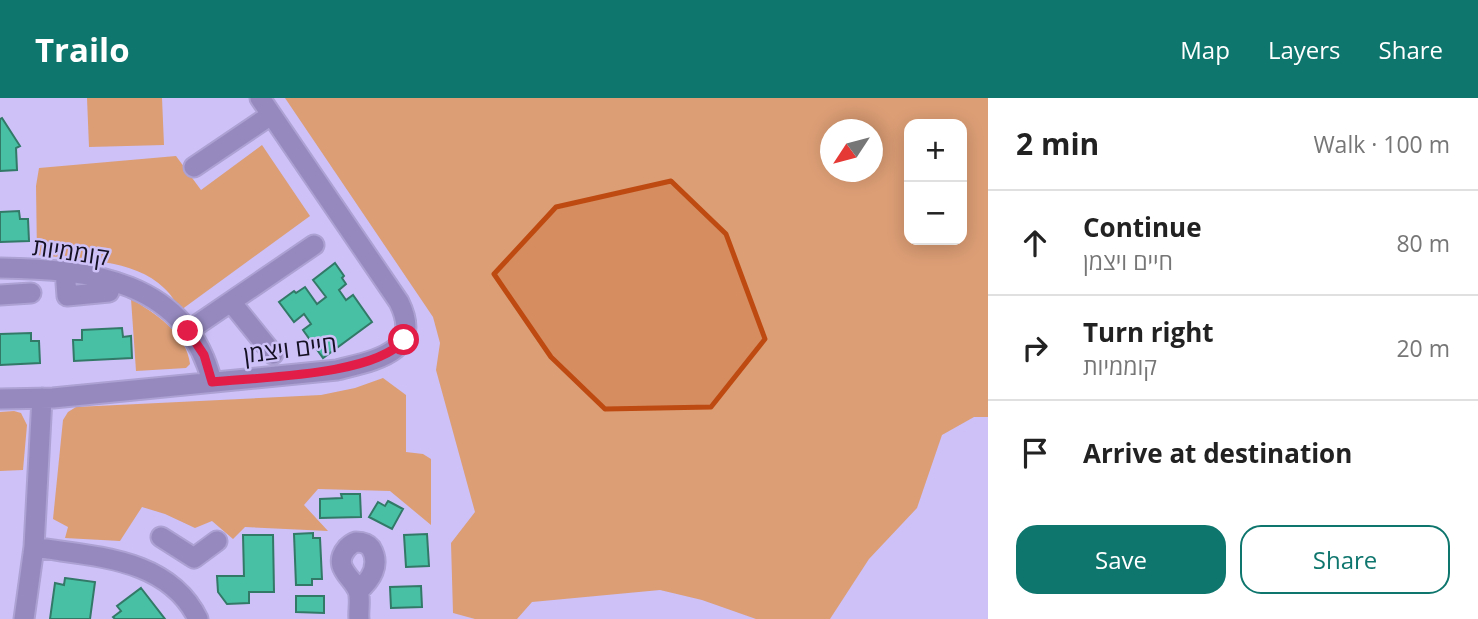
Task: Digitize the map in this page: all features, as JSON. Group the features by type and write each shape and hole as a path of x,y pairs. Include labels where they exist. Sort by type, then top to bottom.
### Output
{"street":[{"path":"194,167 271,115 260,98"},
{"name":"חיים ויצמן","path":"0,399 42,398 337,370 397,348 404,340 406,332 405,315 399,302 271,115"},
{"path":"188,331 314,245"},
{"name":"קוממיות","path":"0,268 65,270 100,277 145,294 163,306 188,331 204,355 212,382"},
{"path":"65,270 67,296 109,292"},
{"path":"0,295 31,293"},
{"path":"231,302 273,354"},
{"path":"24,619 34,547 42,398"},
{"path":"161,537 194,558 217,541"},
{"path":"34,547 122,561 148,570 181,592 198,619"},
{"path":"166,580 186,553"},
{"path":"358,591 359,619"}],"highlighted area":[{"path":"671,181 726,234 765,339 711,407 605,409 551,357 494,274 556,207"}],"shaded area":[{"path":"87,98 162,98 164,145 89,147"},
{"path":"285,98 988,98 988,417 974,417 942,435 917,508 869,559 830,619 756,619 702,600 660,590 532,602 517,619 475,619 453,613 451,543 475,512 436,370 440,343 433,317"},
{"path":"262,145 310,216 181,310 164,288 138,271 104,262 37,255 36,186 39,168 176,156 201,190"},
{"path":"131,299 159,318 176,334 188,353 190,364 186,368 136,371"},
{"path":"383,378 406,395 406,452 423,454 431,459 431,525 390,491 318,489 304,505 328,531 245,527 233,539 212,521 195,528 142,507 120,541 65,538 68,527 53,519 63,420 68,412 76,407 321,395 355,388"},
{"path":"0,412 21,413 27,425 23,470 0,471"}],"building":[{"path":"2,118 20,146 16,148 17,170 0,171"},
{"path":"19,211 20,219 28,219 29,241 0,242 0,212"},
{"path":"335,263 346,284 339,290 346,300 353,295 372,322 323,358 303,330 311,324 304,314 294,322 279,302 305,287 317,304 326,297 313,280"},
{"path":"122,328 123,337 131,336 132,358 74,361 73,340 82,340 82,330"},
{"path":"31,333 31,341 39,341 40,363 0,365 0,334"},
{"path":"341,494 360,494 361,517 320,518 320,499 342,498"},
{"path":"388,501 403,509 392,529 369,517 378,502 385,506"},
{"path":"313,533 313,538 320,538 322,579 312,579 312,585 296,585 294,534"},
{"path":"427,534 429,566 406,567 404,535"},
{"path":"243,535 273,535 274,592 249,592 249,603 227,604 218,592 217,576 244,576"},
{"path":"65,578 95,582 90,619 50,619 55,583 64,585"},
{"path":"421,586 422,607 391,608 390,587"},
{"path":"141,588 165,619 115,619 113,617 121,611 117,606"},
{"path":"296,596 324,596 324,613 296,612"}],"route":[{"path":"188,331 204,355 212,382 337,370 384,355 397,348 404,340"}]}
